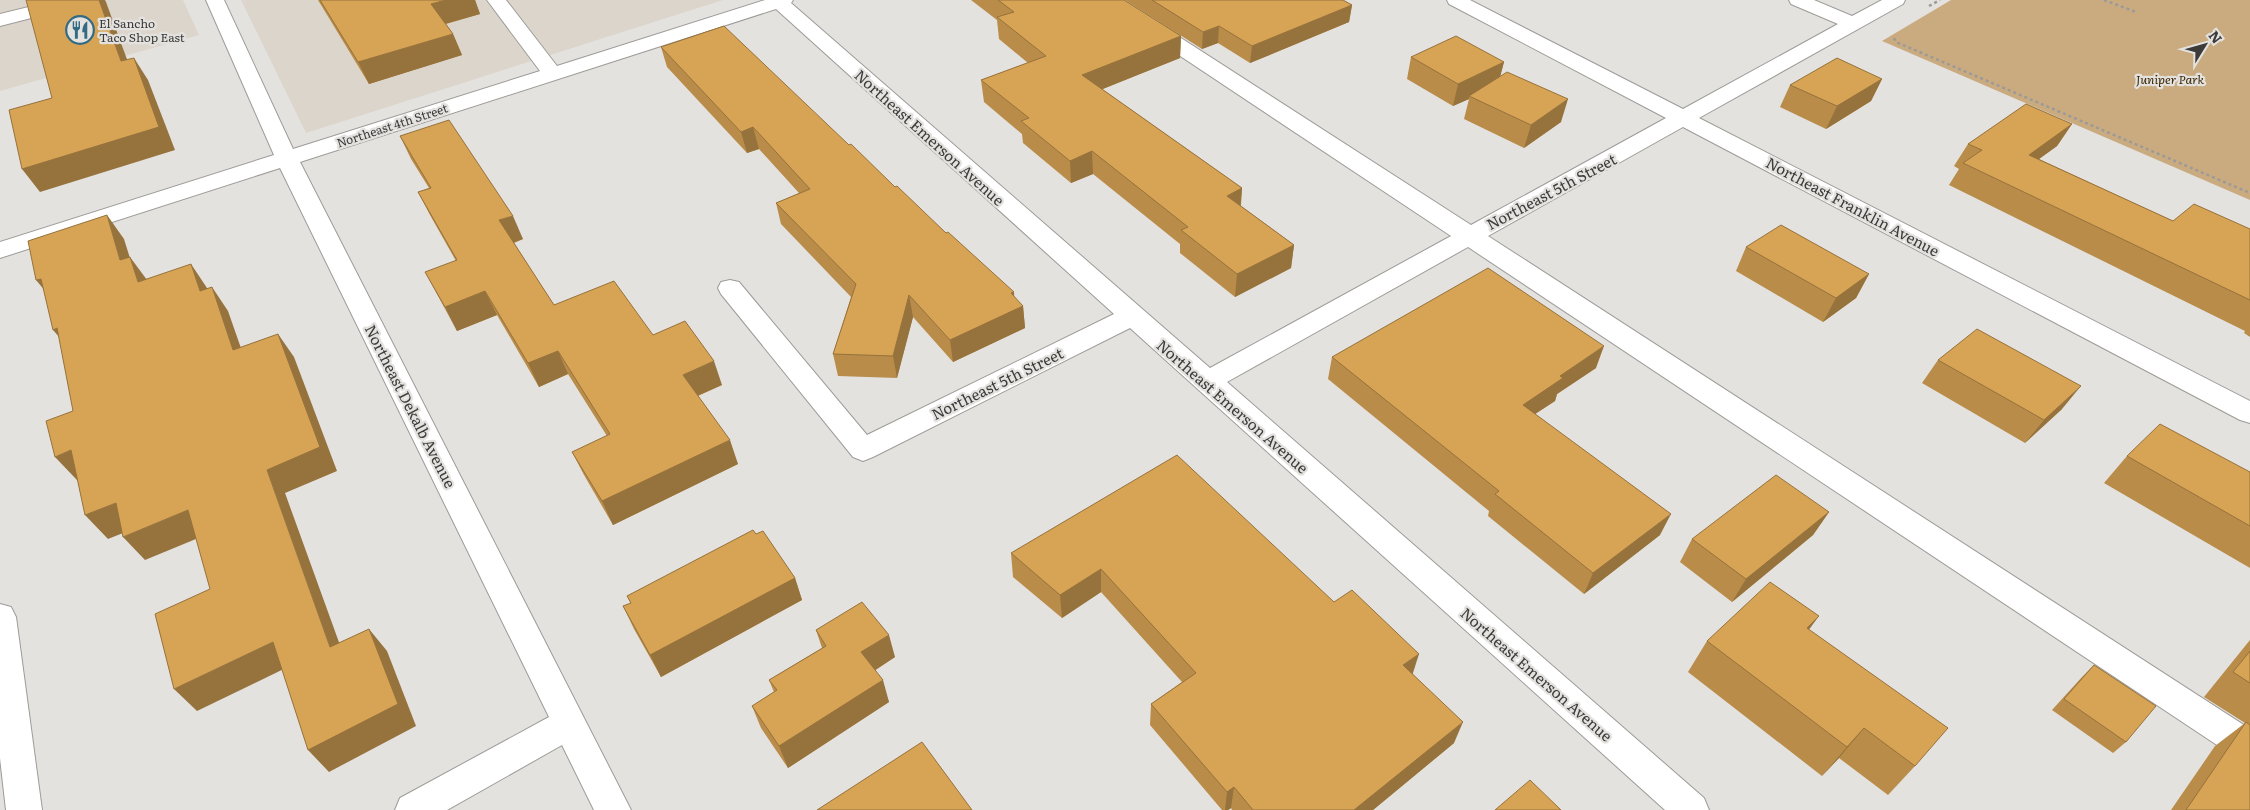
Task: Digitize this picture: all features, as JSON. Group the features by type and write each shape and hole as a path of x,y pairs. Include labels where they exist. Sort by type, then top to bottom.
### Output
{"street":[{"path":"0,20 78,0"},
{"name":"Northeast Dekalb Avenue","path":"215,0 287,159 612,810"},
{"path":"496,0 554,74"},
{"path":"1109,0 2250,748"},
{"name":"Northeast Franklin Avenue","path":"1456,0 2250,413"},
{"path":"1798,0 1854,24"},
{"name":"Northeast 5th Street","path":"1206,382 1896,0"},
{"name":"Northeast 4th Street","path":"0,250 780,1"},
{"name":"Northeast Emerson Avenue","path":"780,1 1206,382 1691,810"},
{"name":"Northeast 5th Street","path":"730,288 863,450 1132,316"},
{"path":"0,617 24,810"},
{"path":"413,810 570,723"}],"path":[{"path":"1923,10 1940,0"},
{"path":"2104,0 2136,12"},
{"path":"1892,35 1896,42 2250,193"}],"shaded area":[{"path":"0,0 183,0 199,35 0,91"},
{"path":"241,0 723,0 306,133"}],"green space":[{"name":"Juniper Park","path":"1951,0 2250,0 2250,200 1882,41"}],"building":[{"path":"26,0 99,0 121,61 134,58 159,127 22,169 9,110 52,98"},
{"path":"320,0 446,0 431,4 453,34 358,62"},
{"path":"998,0 1124,0 1181,36 1082,75 1242,188 1227,196 1294,245 1237,274 1181,230 1188,227 1092,151 1070,161 1021,121 1029,118 981,80 1046,56 997,17 1014,12"},
{"path":"1152,0 1343,0 1352,5 1252,46 1219,26 1203,32"},
{"path":"724,26 849,145 851,144 895,187 897,186 946,233 948,232 1014,292 1011,293 1023,306 950,340 909,295 893,356 833,354 856,284 776,203 810,189 753,127 741,132 661,47"},
{"path":"1456,36 1504,62 1458,84 1411,57"},
{"path":"1837,58 1882,79 1837,106 1790,85"},
{"path":"1507,72 1568,99 1531,125 1469,96"},
{"path":"2026,104 2072,124 2029,155 2173,221 2194,204 2250,229 2250,300 1963,163 1982,150 1968,144"},
{"path":"449,120 513,216 499,220 554,305 614,281 653,335 685,321 714,361 683,375 730,440 602,501 572,452 610,434 558,351 528,363 485,291 445,307 425,272 457,260 418,192 431,188 400,136"},
{"path":"107,215 120,260 130,257 138,282 191,264 200,291 212,287 233,350 278,334 320,447 267,470 330,647 369,629 398,704 308,750 273,642 174,689 155,614 210,589 188,510 123,537 116,503 85,515 71,450 55,457 46,421 73,411 57,328 53,330 41,279 36,280 28,241"},
{"path":"1781,225 1869,274 1836,298 1746,247"},
{"path":"1488,268 1604,346 1560,376 1563,378 1523,405 1671,514 1593,573 1495,494 1499,491 1332,357"},
{"path":"1977,329 2081,386 2044,420 1938,360"},
{"path":"2160,424 2250,472 2250,526 2127,456"},
{"path":"1177,455 1334,602 1352,590 1419,654 1403,665 1463,722 1354,810 1253,810 1234,787 1227,792 1151,704 1196,673 1101,569 1060,595 1011,553"},
{"path":"1776,475 1829,512 1746,579 1692,539"},
{"path":"753,530 756,534 763,531 795,578 650,655 623,606 631,603 627,596"},
{"path":"1770,582 1819,616 1807,628 1948,728 1915,766 1864,728 1847,747 1707,641"},
{"path":"862,602 889,635 861,652 883,680 779,746 752,706 777,690 769,680 826,646 816,630"},
{"path":"2250,651 2250,683 2233,672"},
{"path":"2094,665 2156,706 2126,742 2064,699"},
{"path":"2246,722 2250,725 2250,810 2186,810"},
{"path":"922,742 972,810 817,810"},
{"path":"1530,780 1561,810 1495,810"}],"place":[{"name":"El Sancho Taco Shop East","path":"80,30"}]}
